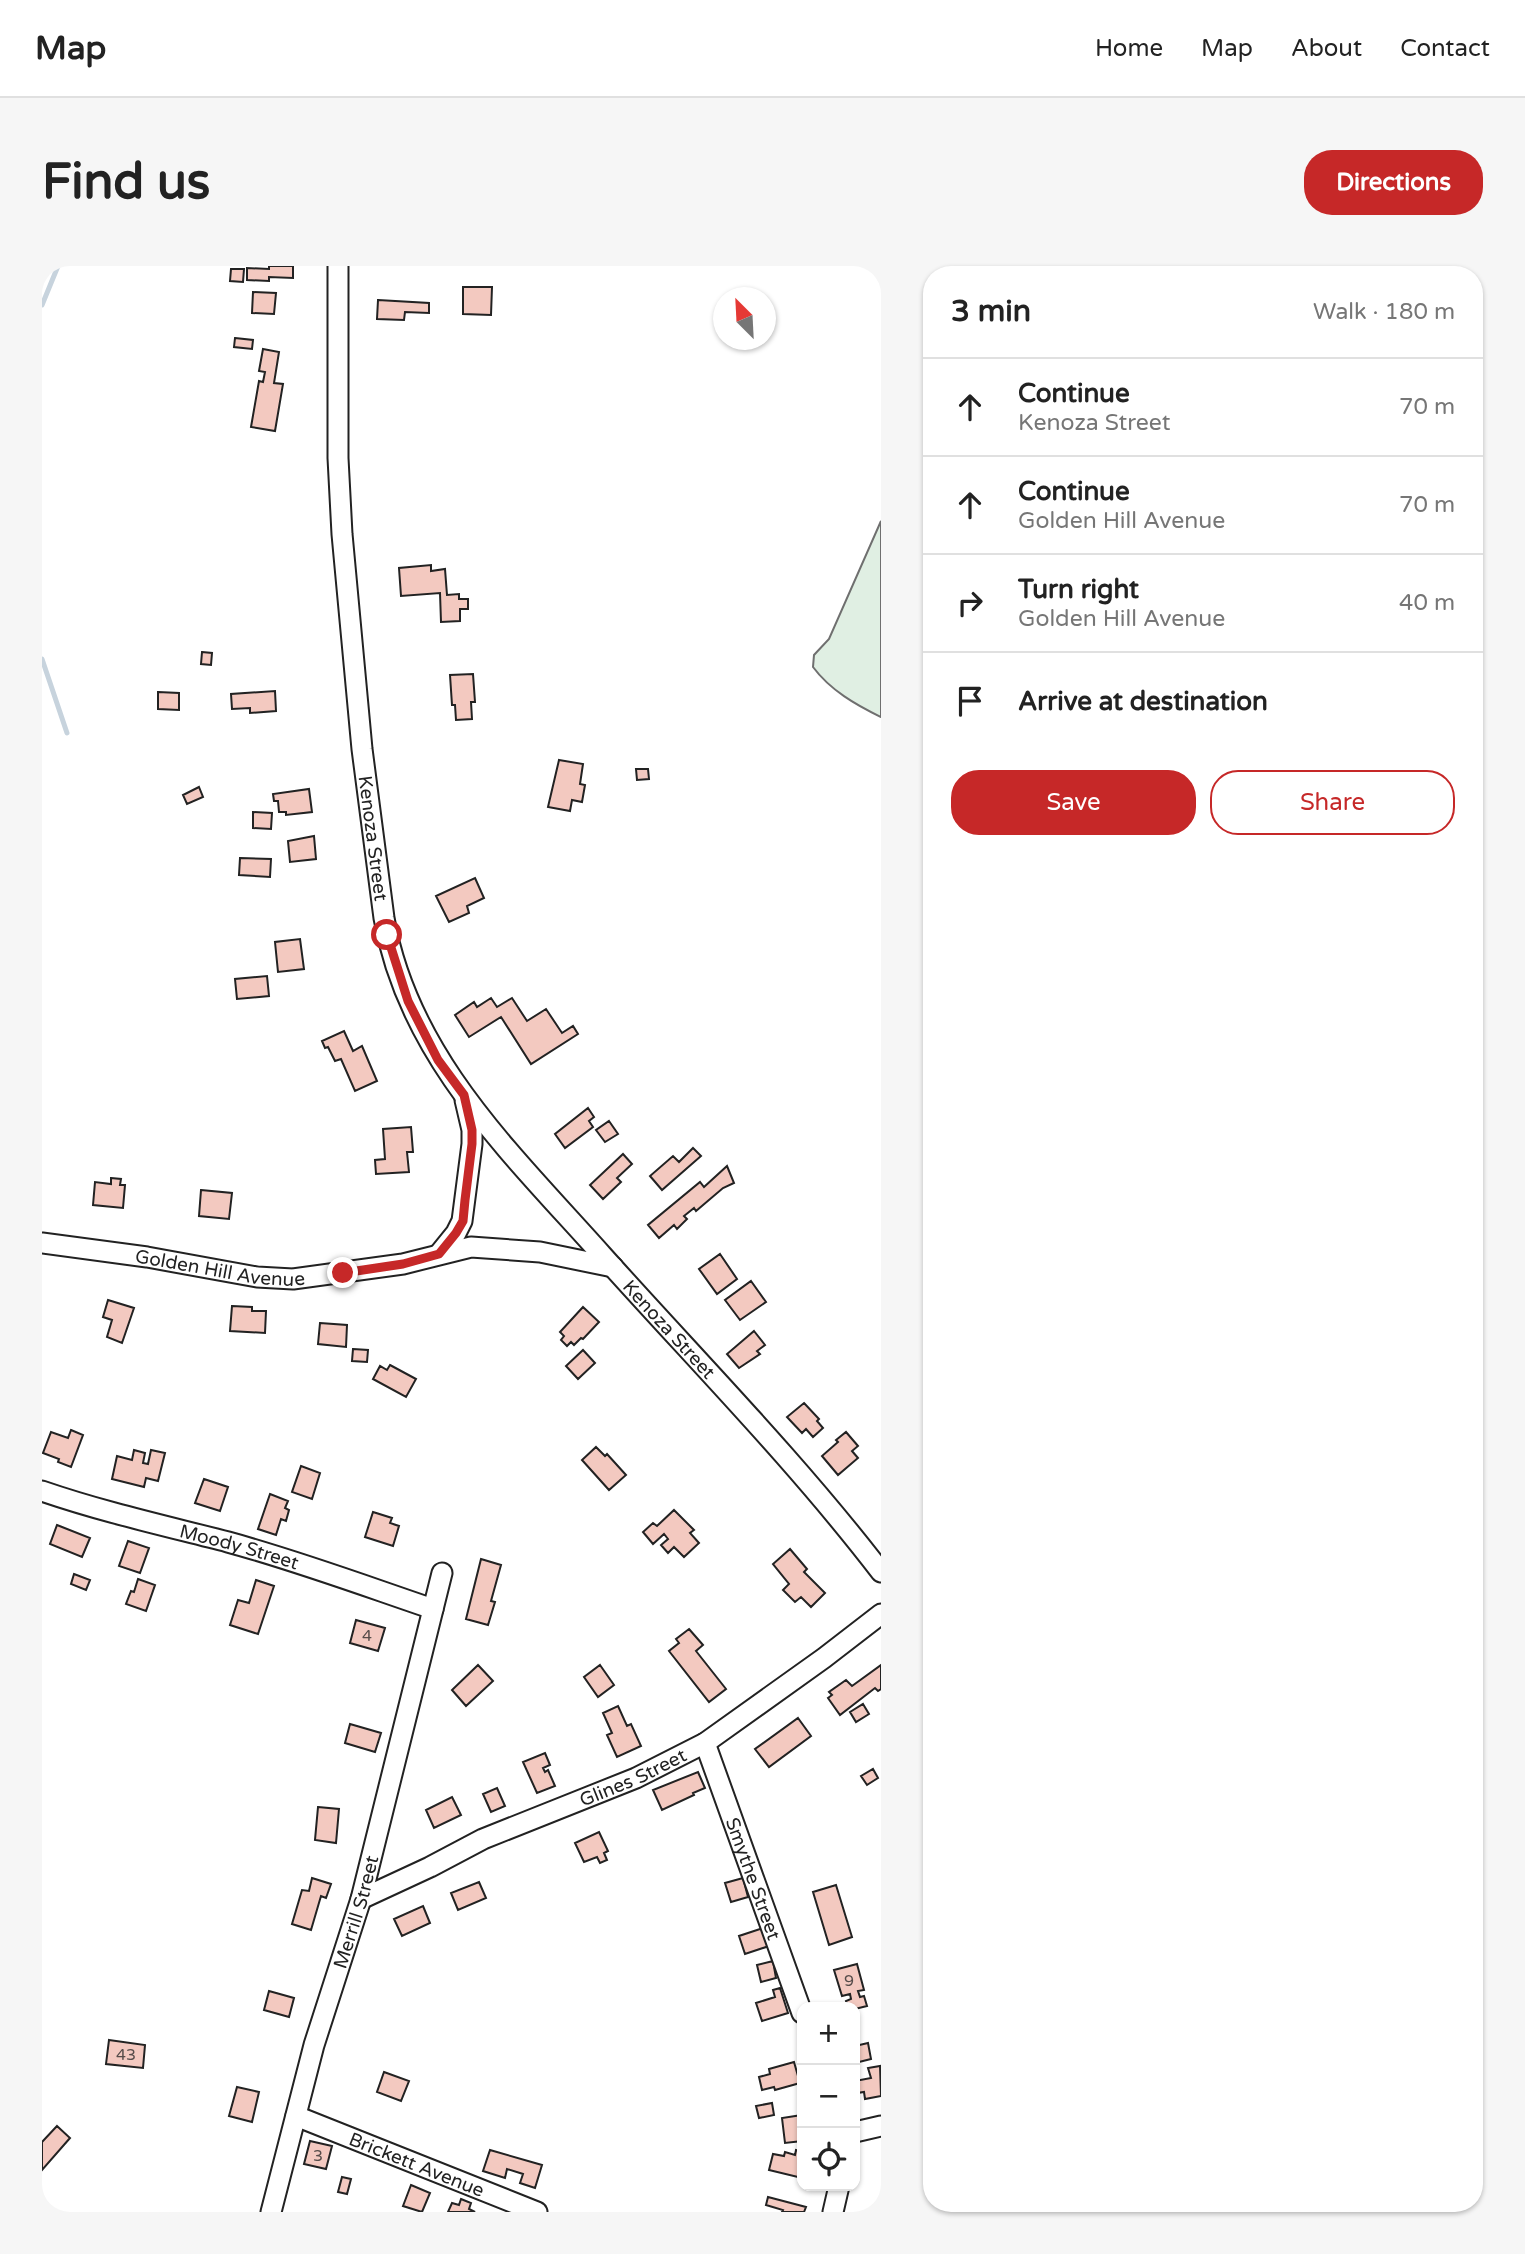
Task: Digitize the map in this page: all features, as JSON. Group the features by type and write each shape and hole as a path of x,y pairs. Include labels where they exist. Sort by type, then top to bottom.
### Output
{"street":[{"name":"Kenoza Street","path":"338,266 338,458 342,534 362,749 387,935 408,1001 438,1060 496,1136 772,1442 881,1572"},
{"path":"439,1254 463,1221 472,1144 472,1130 464,1095"},
{"name":"Golden Hill Avenue","path":"42,1242 257,1277 293,1279 403,1264 471,1247 540,1252 613,1267"},
{"name":"Moody Street","path":"42,1491 136,1520 229,1542 310,1566 433,1609"},
{"name":"Merrill Street","path":"271,2212 314,2045 361,1899 442,1573"},
{"name":"Glines Street","path":"361,1899 483,1839 636,1778 705,1743 881,1614"},
{"name":"Smythe Street","path":"705,1743 798,2002"},
{"name":"Brickett Avenue","path":"296,2116 537,2212"},
{"path":"860,2131 881,2126"},
{"path":"833,2212 838,2191"}],"green space":[{"path":"881,521 881,717 844,696 827,683 813,667 814,655 829,639"}],"building":[{"path":"269,266 293,266 293,278 247,280 247,268 269,269"},
{"path":"231,269 244,269 243,282 230,281"},
{"path":"463,287 492,287 491,315 463,314"},
{"path":"253,292 276,293 274,314 252,313"},
{"path":"378,300 429,303 429,313 405,312 404,320 377,319"},
{"path":"235,338 253,340 252,349 234,347"},
{"path":"263,349 279,352 274,383 283,384 275,431 251,427 259,381 263,382 265,372 259,371"},
{"path":"431,565 431,571 445,569 447,595 459,594 459,599 468,599 468,609 460,609 460,621 441,622 440,593 401,596 399,568"},
{"path":"202,652 212,653 211,665 201,664"},
{"path":"473,674 475,702 471,702 472,719 456,720 450,675"},
{"path":"275,691 276,711 250,713 250,708 232,709 231,694"},
{"path":"158,692 179,693 179,710 158,709"},
{"path":"559,760 583,764 580,784 585,785 582,802 572,800 570,811 548,807"},
{"path":"636,769 648,769 649,779 637,780"},
{"path":"199,787 203,797 187,804 183,795"},
{"path":"309,789 312,812 286,815 286,812 279,812 278,801 274,801 273,794"},
{"path":"253,812 272,813 271,829 253,828"},
{"path":"314,836 316,859 290,862 288,841"},
{"path":"240,858 271,859 270,877 239,875"},
{"path":"475,878 484,898 467,906 469,913 449,922 436,896"},
{"path":"300,939 304,969 278,972 275,942"},
{"path":"267,976 269,996 237,999 235,979"},
{"path":"491,998 497,1007 512,998 527,1021 546,1009 562,1033 573,1026 578,1034 531,1064 501,1017 469,1037 455,1015 474,1002 477,1007"},
{"path":"344,1031 353,1051 362,1046 377,1081 355,1091 341,1059 335,1061 322,1041"},
{"path":"588,1108 594,1117 589,1121 593,1127 565,1148 555,1134"},
{"path":"609,1121 618,1134 605,1142 596,1130"},
{"path":"411,1127 413,1152 407,1152 409,1172 376,1174 375,1160 385,1159 383,1129"},
{"path":"693,1148 701,1156 662,1190 650,1176 673,1156 679,1162"},
{"path":"623,1154 632,1164 617,1178 621,1182 603,1199 590,1185"},
{"path":"727,1166 734,1183 723,1188 696,1211 694,1208 684,1216 687,1219 677,1229 674,1225 659,1238 648,1225 700,1182 704,1187"},
{"path":"111,1178 121,1179 120,1185 125,1185 123,1208 93,1205 95,1182 111,1184"},
{"path":"201,1190 232,1193 229,1219 199,1216"},
{"path":"720,1254 737,1279 717,1294 699,1269"},
{"path":"751,1281 766,1302 740,1320 725,1300"},
{"path":"108,1300 134,1308 122,1343 107,1337 112,1320 103,1317"},
{"path":"232,1306 266,1311 265,1333 230,1331"},
{"path":"583,1307 599,1322 583,1339 567,1346 561,1340 564,1336 560,1332"},
{"path":"320,1323 347,1325 346,1347 318,1344"},
{"path":"754,1331 765,1345 757,1351 760,1354 739,1368 727,1354"},
{"path":"353,1349 368,1350 367,1362 352,1361"},
{"path":"583,1350 595,1363 578,1379 566,1366"},
{"path":"390,1365 416,1379 406,1397 373,1379 380,1366 387,1370"},
{"path":"804,1403 819,1419 817,1421 823,1428 813,1437 806,1429 802,1433 787,1417"},
{"path":"71,1430 83,1435 71,1467 43,1453 51,1432 68,1438"},
{"path":"846,1432 858,1446 852,1451 858,1458 838,1475 822,1456"},
{"path":"596,1447 605,1456 607,1454 626,1475 609,1490 582,1460"},
{"path":"134,1450 145,1453 143,1463 148,1464 151,1450 165,1453 158,1481 146,1478 144,1487 112,1479 117,1456 132,1460"},
{"path":"301,1466 320,1473 312,1499 292,1492"},
{"path":"204,1479 228,1487 220,1511 195,1503"},
{"path":"270,1494 288,1501 285,1508 289,1510 286,1521 281,1519 276,1535 258,1529"},
{"path":"674,1510 694,1530 690,1533 699,1543 684,1557 674,1547 668,1553 661,1545 668,1539 664,1534 653,1544 643,1532 653,1523 657,1526"},
{"path":"373,1512 392,1518 390,1523 399,1526 393,1546 365,1537"},
{"path":"57,1525 90,1538 82,1557 50,1544"},
{"path":"128,1541 149,1548 140,1573 119,1566"},
{"path":"790,1549 807,1569 804,1572 825,1593 811,1607 801,1597 795,1602 783,1590 789,1584 773,1564"},
{"path":"481,1559 501,1565 491,1601 495,1602 488,1625 466,1619"},
{"path":"74,1574 90,1580 86,1590 71,1584"},
{"path":"138,1579 155,1585 146,1611 126,1604"},
{"path":"256,1580 274,1586 258,1634 230,1625 238,1600 249,1603"},
{"path":"356,1620 385,1628 378,1651 350,1643"},
{"path":"689,1629 703,1645 696,1651 726,1689 709,1702 669,1651 679,1643 676,1639"},
{"path":"478,1665 493,1681 466,1706 452,1690"},
{"path":"600,1665 614,1685 598,1697 584,1677"},
{"path":"881,1665 881,1689 878,1691 875,1688 840,1715 828,1698 832,1695 829,1692 846,1680 852,1686"},
{"path":"863,1704 869,1714 856,1722 850,1712"},
{"path":"618,1706 627,1726 631,1724 641,1746 617,1757 607,1735 612,1733 603,1713"},
{"path":"798,1718 811,1736 769,1767 755,1749"},
{"path":"350,1724 381,1733 375,1752 345,1743"},
{"path":"545,1753 550,1765 543,1768 545,1772 548,1770 555,1786 537,1793 523,1762"},
{"path":"873,1769 878,1778 867,1785 861,1776"},
{"path":"698,1772 705,1788 662,1810 653,1790"},
{"path":"497,1788 505,1806 491,1812 483,1794"},
{"path":"452,1797 461,1815 434,1828 426,1810"},
{"path":"318,1807 339,1809 336,1843 315,1840"},
{"path":"599,1832 608,1851 604,1853 607,1860 600,1863 597,1857 584,1862 575,1843"},
{"path":"312,1878 331,1884 326,1898 321,1896 311,1930 292,1924 302,1890 309,1891"},
{"path":"743,1878 748,1897 731,1902 725,1883"},
{"path":"479,1882 486,1898 458,1910 451,1893"},
{"path":"836,1885 852,1937 829,1945 813,1892"},
{"path":"423,1906 430,1923 402,1936 394,1919"},
{"path":"763,1928 769,1946 745,1954 739,1936"},
{"path":"773,1961 776,1978 761,1982 757,1965"},
{"path":"857,1964 864,1990 858,1991 860,1997 864,1996 867,2006 860,2008 860,2002 846,2002 851,1999 850,1994 842,1996 834,1970"},
{"path":"780,1988 788,2013 762,2021 756,2003 775,1997 773,1990"},
{"path":"269,1991 294,1998 289,2017 264,2010"},
{"path":"109,2040 145,2045 143,2068 106,2064"},
{"path":"868,2043 871,2059 860,2062 860,2045"},
{"path":"794,2062 797,2084 775,2090 774,2087 762,2090 759,2077 770,2074 769,2069"},
{"path":"880,2066 881,2096 865,2099 864,2092 860,2093 860,2080 871,2078 868,2068"},
{"path":"384,2072 409,2081 401,2101 377,2092"},
{"path":"237,2087 259,2092 252,2122 229,2116"},
{"path":"772,2103 774,2115 759,2118 756,2106"},
{"path":"797,2116 797,2142 785,2143 782,2118"},
{"path":"57,2126 70,2138 42,2170 42,2142"},
{"path":"310,2141 332,2146 326,2169 304,2164"},
{"path":"490,2150 542,2165 535,2188 520,2183 523,2174 507,2169 505,2178 483,2171"},
{"path":"796,2150 797,2177 769,2170 773,2154 784,2156 785,2152 795,2155"},
{"path":"342,2177 351,2179 347,2194 338,2192"},
{"path":"411,2185 430,2193 422,2212 403,2206"},
{"path":"768,2197 806,2207 804,2212 782,2212 783,2210 766,2205"},
{"path":"461,2199 471,2203 469,2209 475,2212 448,2212 452,2203 459,2205"}],"waterway":[{"path":"42,305 58,266"},
{"path":"42,659 67,733"}],"route":[{"path":"343,1273 403,1264 439,1254 463,1221 472,1144 472,1130 464,1095 438,1060 408,1001 387,935"}]}
